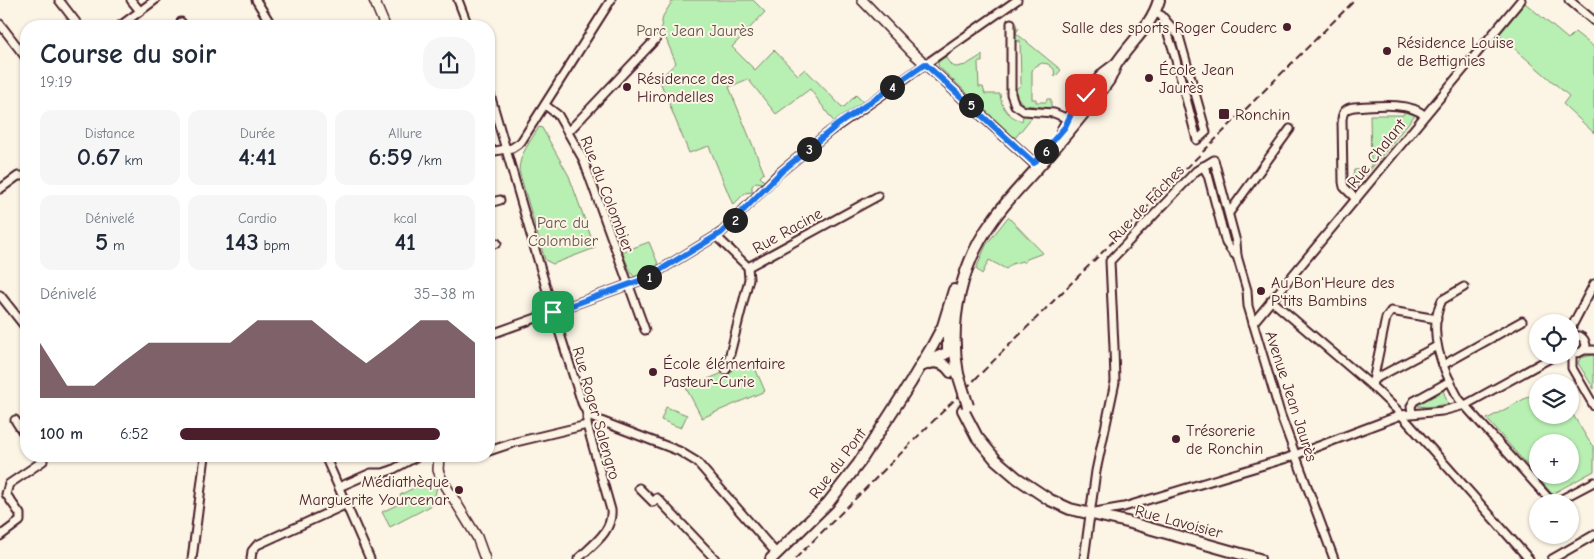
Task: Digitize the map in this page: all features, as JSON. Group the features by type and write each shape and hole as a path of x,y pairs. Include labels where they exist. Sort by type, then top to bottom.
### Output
{"main road":[{"path":"1158,14 1159,0"},
{"name":"Rue Lavoisier","path":"951,348 959,294 975,251 993,219 1072,120 1075,107 1100,77 1117,63 1158,14"},
{"name":"Rue Lavoisier","path":"1036,165 986,221 970,248 958,280 948,323 954,376 965,408 984,446 1006,470 1050,500 1070,509 1259,559"},
{"name":"Rue du Pont","path":"774,556 828,503 841,487 911,382 942,326 958,280"},
{"path":"926,355 936,348 951,348"},
{"name":"Rue du Pont","path":"911,382 929,360 951,348"},
{"path":"921,370 927,364 937,362 947,366 954,376"},
{"name":"Rue Lavoisier","path":"965,408 984,439 1024,477 1042,490 1090,513"}],"street":[{"path":"58,0 74,20"},
{"path":"132,0 140,10"},
{"path":"128,20 155,0"},
{"path":"256,0 268,20"},
{"path":"374,0 382,20"},
{"path":"495,151 506,150 521,142 611,0"},
{"path":"862,0 925,64 1036,165"},
{"path":"495,334 658,273 716,236 782,171 836,126 925,64 1006,3 1017,0"},
{"name":"Rue Chalant","path":"1253,323 1521,0"},
{"path":"1568,0 1594,21"},
{"path":"459,2 466,20"},
{"path":"1158,14 1180,36 1206,132 1197,140 1173,49 1158,14"},
{"path":"1010,23 1011,94 1015,105 1024,110 1054,113 1072,120"},
{"path":"0,24 20,50"},
{"path":"568,132 656,39"},
{"name":"Rue du Colombier","path":"545,104 556,113 583,159 645,330"},
{"path":"1356,199 1344,187 1343,182 1342,119 1344,111 1354,107 1404,106 1416,109 1424,115"},
{"name":"Rue Roger Salengro","path":"495,111 553,312 587,414 588,425 609,503 612,520 606,532 578,559"},
{"path":"1229,213 1290,129"},
{"name":"Avenue Jean Jaurès","path":"1237,256 1228,247 1208,175 1203,166 1214,160 1229,213 1253,323 1281,416 1334,559"},
{"name":"Rue de Fâches","path":"1090,513 1098,462 1114,387 1110,261 1196,171 1203,166"},
{"path":"0,189 20,176"},
{"name":"Rue Racine","path":"716,236 748,267 878,196"},
{"path":"495,201 500,200"},
{"path":"726,370 750,275 748,267"},
{"path":"1579,314 1594,284"},
{"path":"1464,287 1442,300 1435,337 1443,365 1459,399 1545,494"},
{"path":"0,295 20,320"},
{"path":"1271,300 1372,383 1529,559"},
{"path":"1372,383 1386,318 1391,311 1437,319"},
{"path":"1443,365 1522,321"},
{"path":"1579,331 1586,345 1584,350"},
{"path":"1579,337 1583,338 1594,348"},
{"path":"1372,383 1437,346"},
{"path":"1579,352 1594,348"},
{"path":"1084,559 1090,513 1124,507 1295,455 1402,415 1442,411 1465,404 1539,364"},
{"path":"1572,364 1572,368 1594,406"},
{"path":"1412,413 1411,406 1414,401 1450,381"},
{"path":"587,414 679,452 697,462 774,556"},
{"path":"15,420 20,428"},
{"path":"495,449 516,442 588,425"},
{"path":"0,536 20,521 21,518 6,494 9,484 42,462"},
{"path":"192,559 204,462"},
{"path":"329,462 370,559"},
{"path":"339,487 371,473 383,473 392,470 407,462"},
{"path":"439,462 438,470 441,478 476,537 485,559"},
{"path":"1571,494 1594,482"},
{"path":"640,488 653,502 657,498 714,559"},
{"path":"251,559 254,548 257,545 347,504"},
{"path":"1552,559 1594,535"},
{"name":"Avenue Jean Jaurès","path":"1328,544 1329,559"}],"green space":[{"name":"Parc Jean Jaurès","path":"673,0 753,0 765,12 732,47 755,70 774,50 798,75 805,69 843,108 856,95 863,102 834,122 810,89 776,114 748,79 729,87 764,173 760,177 764,181 762,183 756,182 752,186 752,192 745,193 733,205 709,146 689,153 659,79 676,63 661,27 663,16"},
{"path":"1525,3 1568,39 1575,32 1594,47 1594,133 1563,104 1569,96 1499,35"},
{"path":"1016,27 1019,28 1016,33 1061,70 1055,77 1054,69 1048,64 1042,63 1034,67 1032,71 1032,99 1036,99 1036,102 1046,102 1047,99 1051,99 1051,108 1024,105 1016,96 1016,89 1021,85 1020,40 1015,42 1014,29"},
{"path":"982,55 982,62 978,62 979,87 983,87 985,94 1000,94 1004,108 1013,117 1022,121 1023,115 1032,117 1015,138 938,66 938,62 945,57 951,65 956,67 966,65"},
{"path":"1405,111 1415,115 1353,191 1349,186 1351,185 1354,170 1367,169 1371,166 1370,115 1403,115"},
{"name":"Parc du Colombier","path":"539,127 542,128 569,176 595,248 553,264 545,260 519,171 523,153"},
{"path":"1008,217 1043,253 1027,259 1024,263 1022,261 1012,264 1006,269 989,260 982,274 976,269 986,245"},
{"path":"649,242 659,266 634,277 622,252"},
{"path":"1594,356 1594,389 1579,364 1580,358"},
{"path":"752,361 765,391 702,418 686,388"},
{"path":"1443,390 1448,404 1428,407 1418,406 1418,404"},
{"path":"1529,396 1529,424 1579,424 1594,446 1594,471 1579,479 1579,434 1529,434 1529,467 1487,419"},
{"path":"666,407 687,415 681,428 661,420"},
{"path":"433,478 437,486 435,496 444,499 390,527 382,512 403,502 400,495"},
{"path":"1543,484 1570,484 1552,494"}],"railway":[{"path":"795,559 1355,0"}],"place":[{"name":"Salle des sports Roger Couderc","path":"1287,27"},
{"name":"Résidence Louise de Bettignies","path":"1387,51"},
{"name":"École Jean Jaurès","path":"1149,78"},
{"name":"Résidence des Hirondelles","path":"627,87"},
{"name":"Ronchin","path":"1224,114"},
{"name":"Au Bon'Heure des P'tits Bambins","path":"1261,291"},
{"name":"École élémentaire Pasteur-Curie","path":"653,372"},
{"name":"Trésorerie de Ronchin","path":"1176,439"},
{"name":"Médiathèque Marguerite Yourcenar","path":"459,490"}],"route":[{"path":"553,312 658,273 721,233 782,171 836,126 925,64 1034,163 1052,144 1065,127 1072,112 1086,95"}]}
